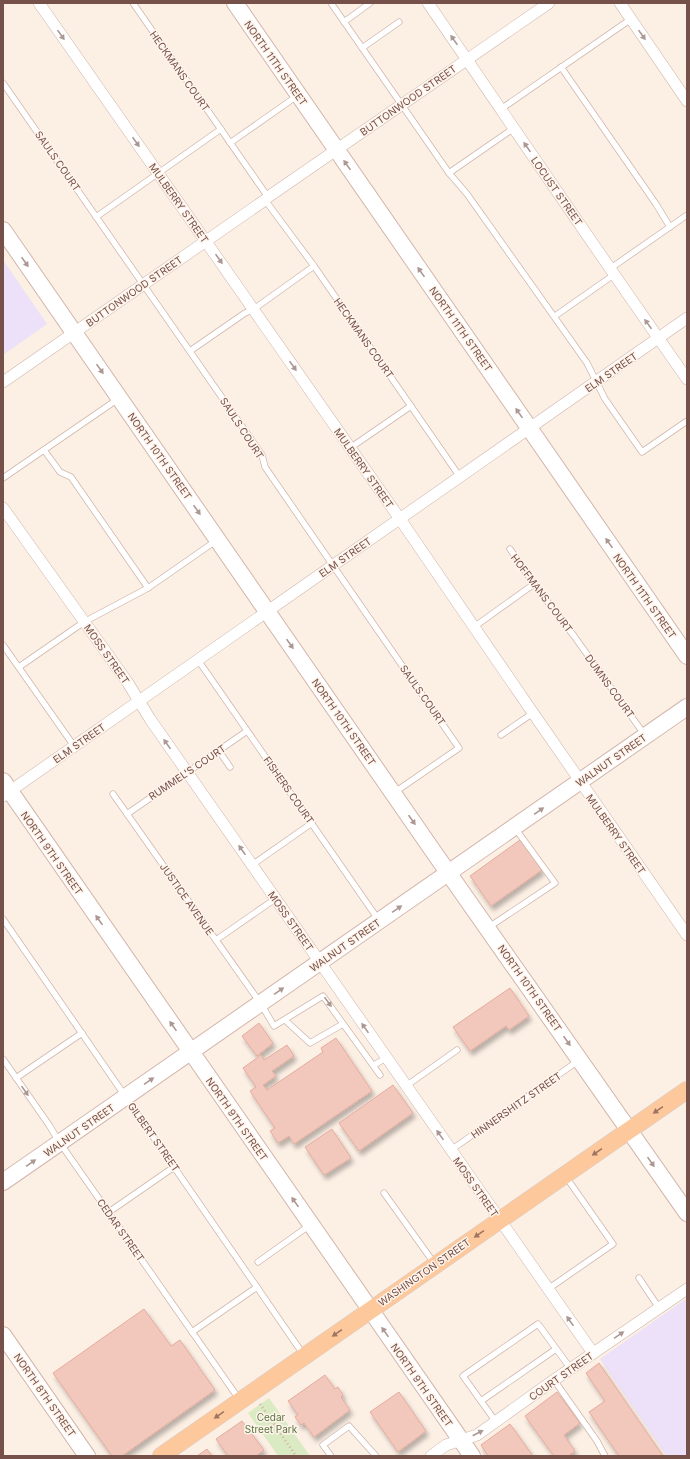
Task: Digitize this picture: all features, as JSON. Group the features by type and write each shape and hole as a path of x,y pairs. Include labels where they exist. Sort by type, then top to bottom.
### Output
{"main road":[{"name":"WASHINGTON STREET","path":"160,1456 687,1090"}],"street":[{"name":"MULBERRY STREET","path":"39,3 254,309 687,935"},
{"name":"NORTH 11TH STREET","path":"235,3 687,656"},
{"name":"LOCUST STREET","path":"428,3 687,379"},
{"name":"BUTTONWOOD STREET","path":"3,382 466,59 549,3"},
{"path":"620,3 687,101"},
{"name":"NORTH 10TH STREET","path":"3,230 267,612 687,1214"},
{"name":"ELM STREET","path":"5,790 74,746 687,318"},
{"name":"MOSS STREET","path":"3,508 593,1353"},
{"name":"WALNUT STREET","path":"4,1180 261,1004 687,707"},
{"name":"NORTH 9TH STREET","path":"5,790 191,1052 472,1456"},
{"name":"COURT STREET","path":"431,1456 446,1445 477,1435 554,1380 687,1289"},
{"name":"NORTH 8TH STREET","path":"3,1335 87,1456"}],"lane":[{"name":"HECKMANS COURT","path":"133,3 460,477"},
{"path":"331,3 449,173 467,194 588,363 605,399 642,452 687,421"},
{"path":"344,22 370,3"},
{"path":"501,109 630,19"},
{"path":"362,48 399,22"},
{"path":"561,67 656,204 670,227"},
{"name":"SAULS COURT","path":"3,83 262,455 265,467 459,748 394,793"},
{"path":"230,142 298,95"},
{"path":"449,173 514,128"},
{"path":"96,217 221,130"},
{"path":"555,316 687,215"},
{"path":"190,352 244,313 254,309 314,266"},
{"path":"3,478 120,398"},
{"path":"350,448 411,406"},
{"path":"44,450 60,472 71,477 148,588"},
{"path":"19,667 84,622 148,588 218,540"},
{"name":"HOFFMANS COURT","path":"510,549 534,584 574,636"},
{"path":"474,627 534,584"},
{"name":"DUMNS COURT","path":"574,636 646,736"},
{"path":"3,645 74,746"},
{"name":"FISHERS COURT","path":"198,660 380,921"},
{"path":"501,735 533,713"},
{"name":"RUMMEL'S COURT","path":"127,814 247,731"},
{"path":"219,751 230,767"},
{"name":"JUSTICE AVENUE","path":"112,794 261,1004 274,1026 285,1020"},
{"path":"252,864 312,823"},
{"path":"488,927 554,883 514,828"},
{"path":"216,940 275,898"},
{"name":"GILBERT STREET","path":"3,919 305,1356"},
{"path":"343,1024 310,1043 285,1020 323,996 380,1075"},
{"path":"16,1078 82,1033"},
{"path":"406,1086 457,1050"},
{"path":"374,1065 386,1058"},
{"name":"CEDAR STREET","path":"3,1059 192,1332 246,1396"},
{"name":"HINNERSHITZ STREET","path":"451,1150 580,1060"},
{"path":"109,1212 174,1167"},
{"path":"547,1289 613,1244 564,1175"},
{"path":"384,1193 434,1265"},
{"path":"258,1262 311,1224"},
{"path":"639,1278 659,1308"},
{"path":"192,1332 257,1287"},
{"path":"496,1422 463,1376 538,1324 571,1369"},
{"path":"481,1401 556,1349"},
{"path":"554,1380 597,1441 605,1456"},
{"path":"331,1456 323,1445 349,1426 376,1456"}],"path":[{"path":"246,1396 296,1456"}],"shaded area":[{"path":"3,260 47,324 3,355"},
{"path":"687,1298 687,1456 667,1456 600,1359"}],"green space":[{"name":"Cedar Street Park","path":"269,1398 310,1456 278,1456 248,1413"}],"building":[{"path":"520,840 542,870 491,906 470,876"},
{"path":"510,988 529,1016 509,1030 506,1026 470,1051 453,1027"},
{"path":"259,1023 273,1043 257,1056 242,1036"},
{"path":"336,1038 372,1091 294,1144 289,1136 278,1143 270,1131 275,1128 250,1091 256,1087 243,1068 261,1055 264,1060 287,1045 294,1056 272,1071 276,1076 263,1085 267,1090 323,1052 321,1048"},
{"path":"393,1085 413,1113 359,1151 339,1123"},
{"path":"332,1129 351,1158 324,1175 305,1147"},
{"path":"144,1309 171,1346 180,1340 215,1390 122,1456 112,1456 53,1373"},
{"path":"599,1363 663,1456 619,1456 589,1412 605,1401 586,1373"},
{"path":"325,1375 335,1389 338,1387 343,1395 341,1397 350,1410 314,1437 304,1423 301,1425 295,1417 298,1415 288,1401"},
{"path":"399,1392 426,1431 398,1452 370,1412"},
{"path":"557,1392 580,1423 564,1435 575,1451 568,1456 554,1456 525,1416"},
{"path":"242,1421 264,1450 256,1456 228,1456 216,1439"},
{"path":"510,1424 533,1456 488,1456 481,1445"},
{"path":"207,1449 212,1456 197,1456"}]}
